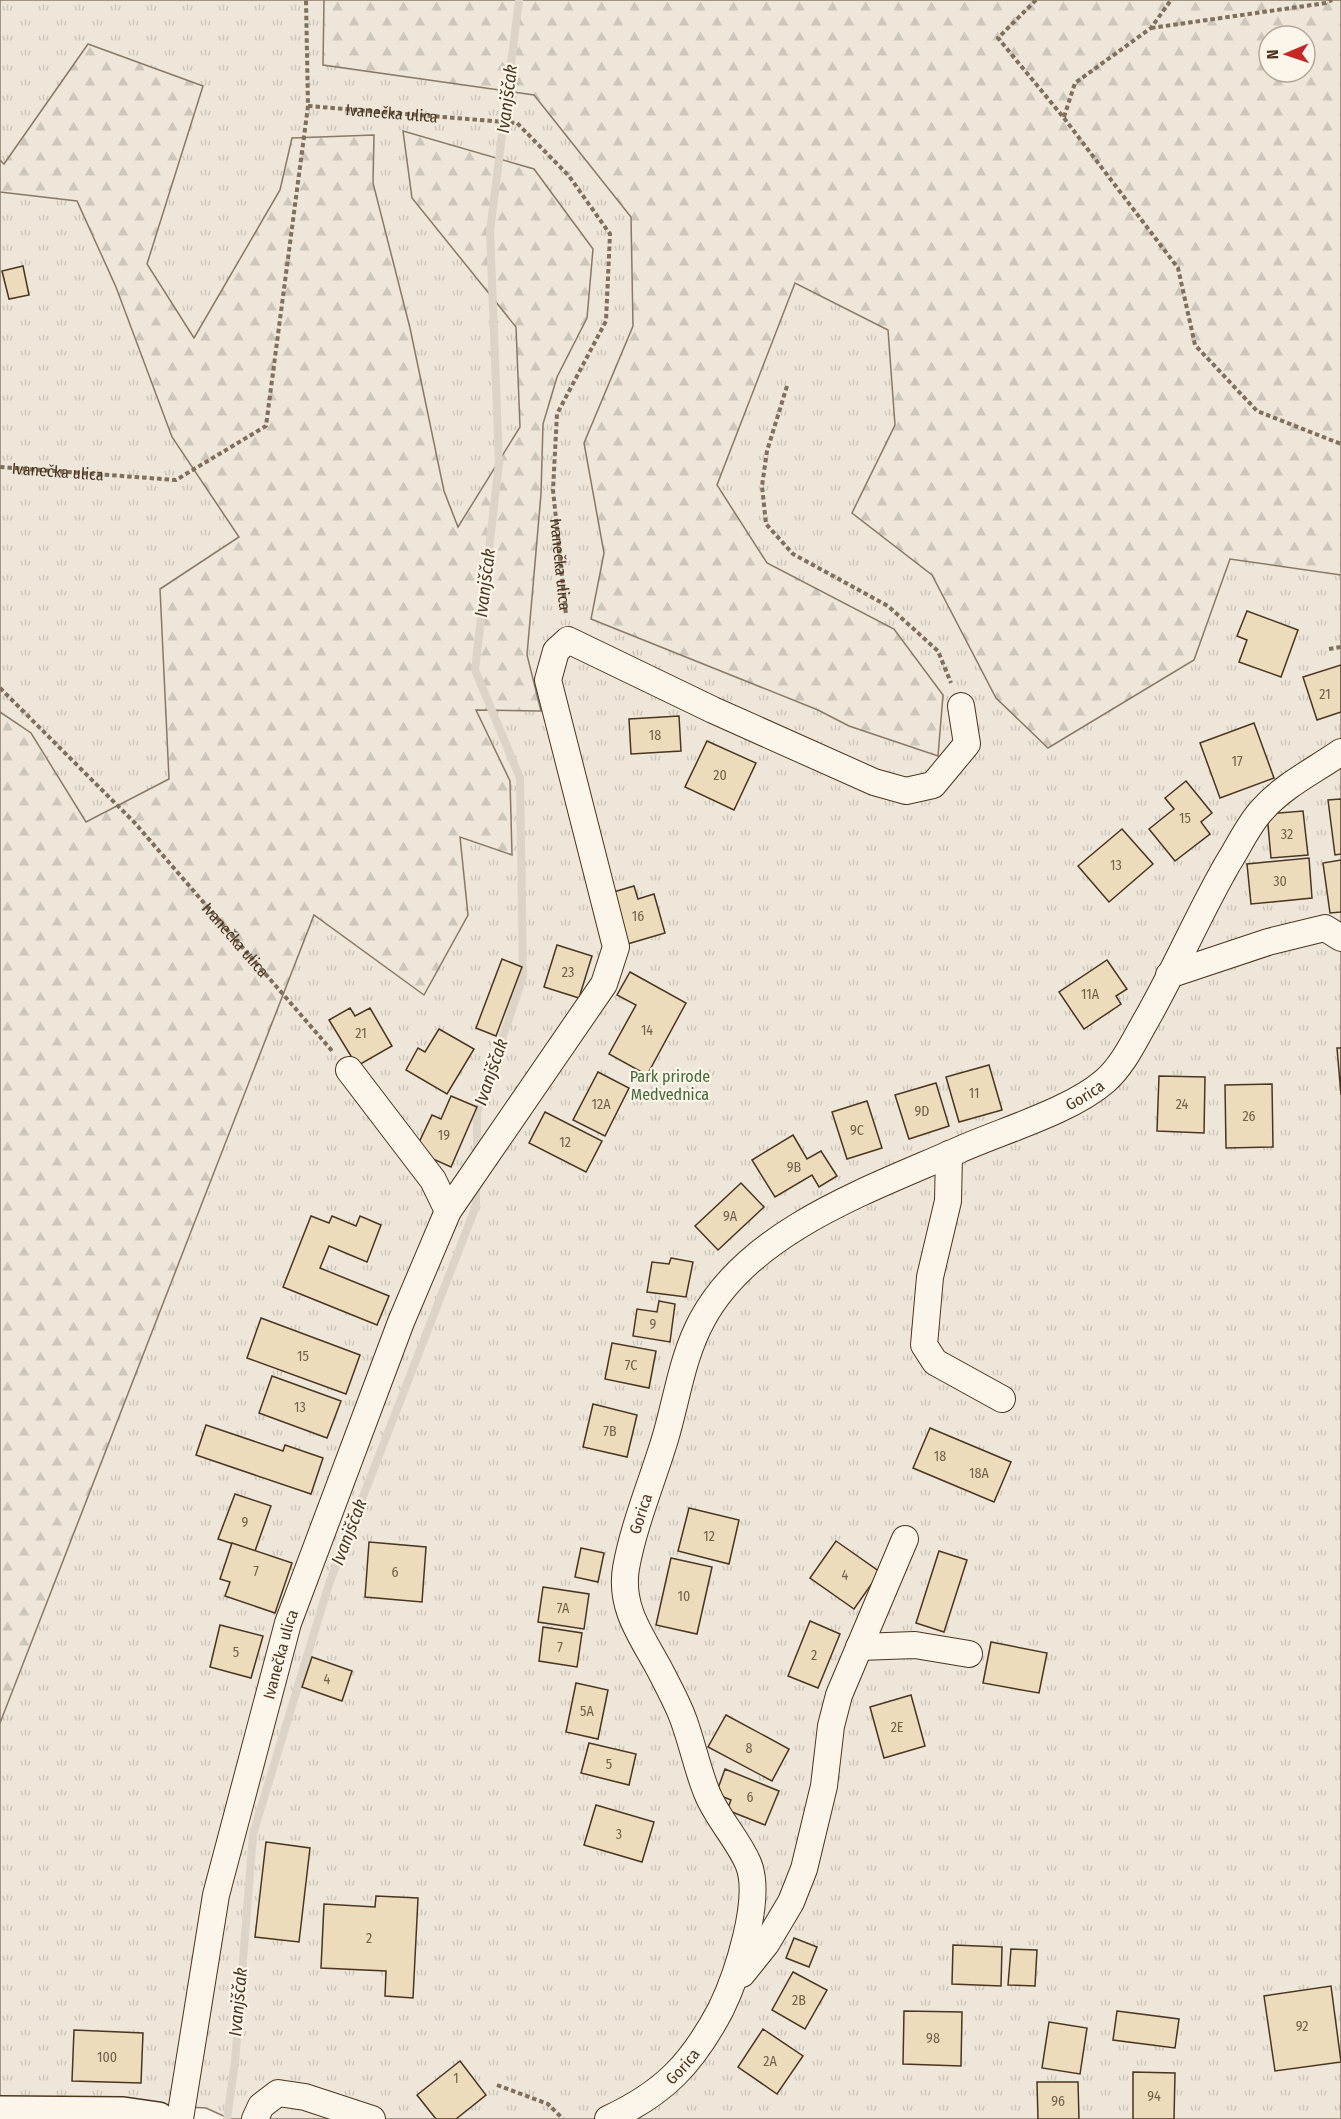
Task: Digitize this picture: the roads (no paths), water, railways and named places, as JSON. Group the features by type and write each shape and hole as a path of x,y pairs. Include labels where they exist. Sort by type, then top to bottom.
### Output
{"main road":[{"path":"0,2113 123,2114 158,2119"}],"street":[{"name":"Ivanečka ulica","path":"180,2119 216,1894 288,1623 400,1322 453,1203 604,984 616,947 548,680 556,651 568,640 842,768 874,782 906,791 933,785 967,744 961,706"},
{"name":"Gorica","path":"608,2119 637,2106 682,2070 706,2037 731,1989 744,1953 751,1901 750,1866 715,1810 706,1791 684,1719 633,1624 626,1602 626,1571 666,1434 680,1375 702,1320 727,1282 773,1242 839,1203 1065,1105 1103,1083 1124,1059 1199,913 1260,812 1289,785 1341,752"},
{"path":"1169,975 1268,942 1325,928 1341,938"},
{"path":"349,1070 453,1203"},
{"path":"949,1154 948,1200 930,1277 924,1345 934,1362 1002,1400"},
{"name":"Gorica","path":"731,1989 766,1944 791,1902 804,1869 824,1786 831,1726 838,1695 905,1539"},
{"path":"859,1647 915,1645 969,1654"},
{"path":"255,2119 261,2106 279,2093 305,2097 372,2119"}],"waterway":[{"name":"Ivanjščak","path":"477,1155 477,1113 523,977 520,778 475,670 499,463 490,231 519,0"},
{"name":"Ivanjščak","path":"227,2119 235,2062 253,1834 329,1584 476,1206 476,1183"}],"park label":[{"name":"Park prirode Medvednica","path":"670,1085"}]}
